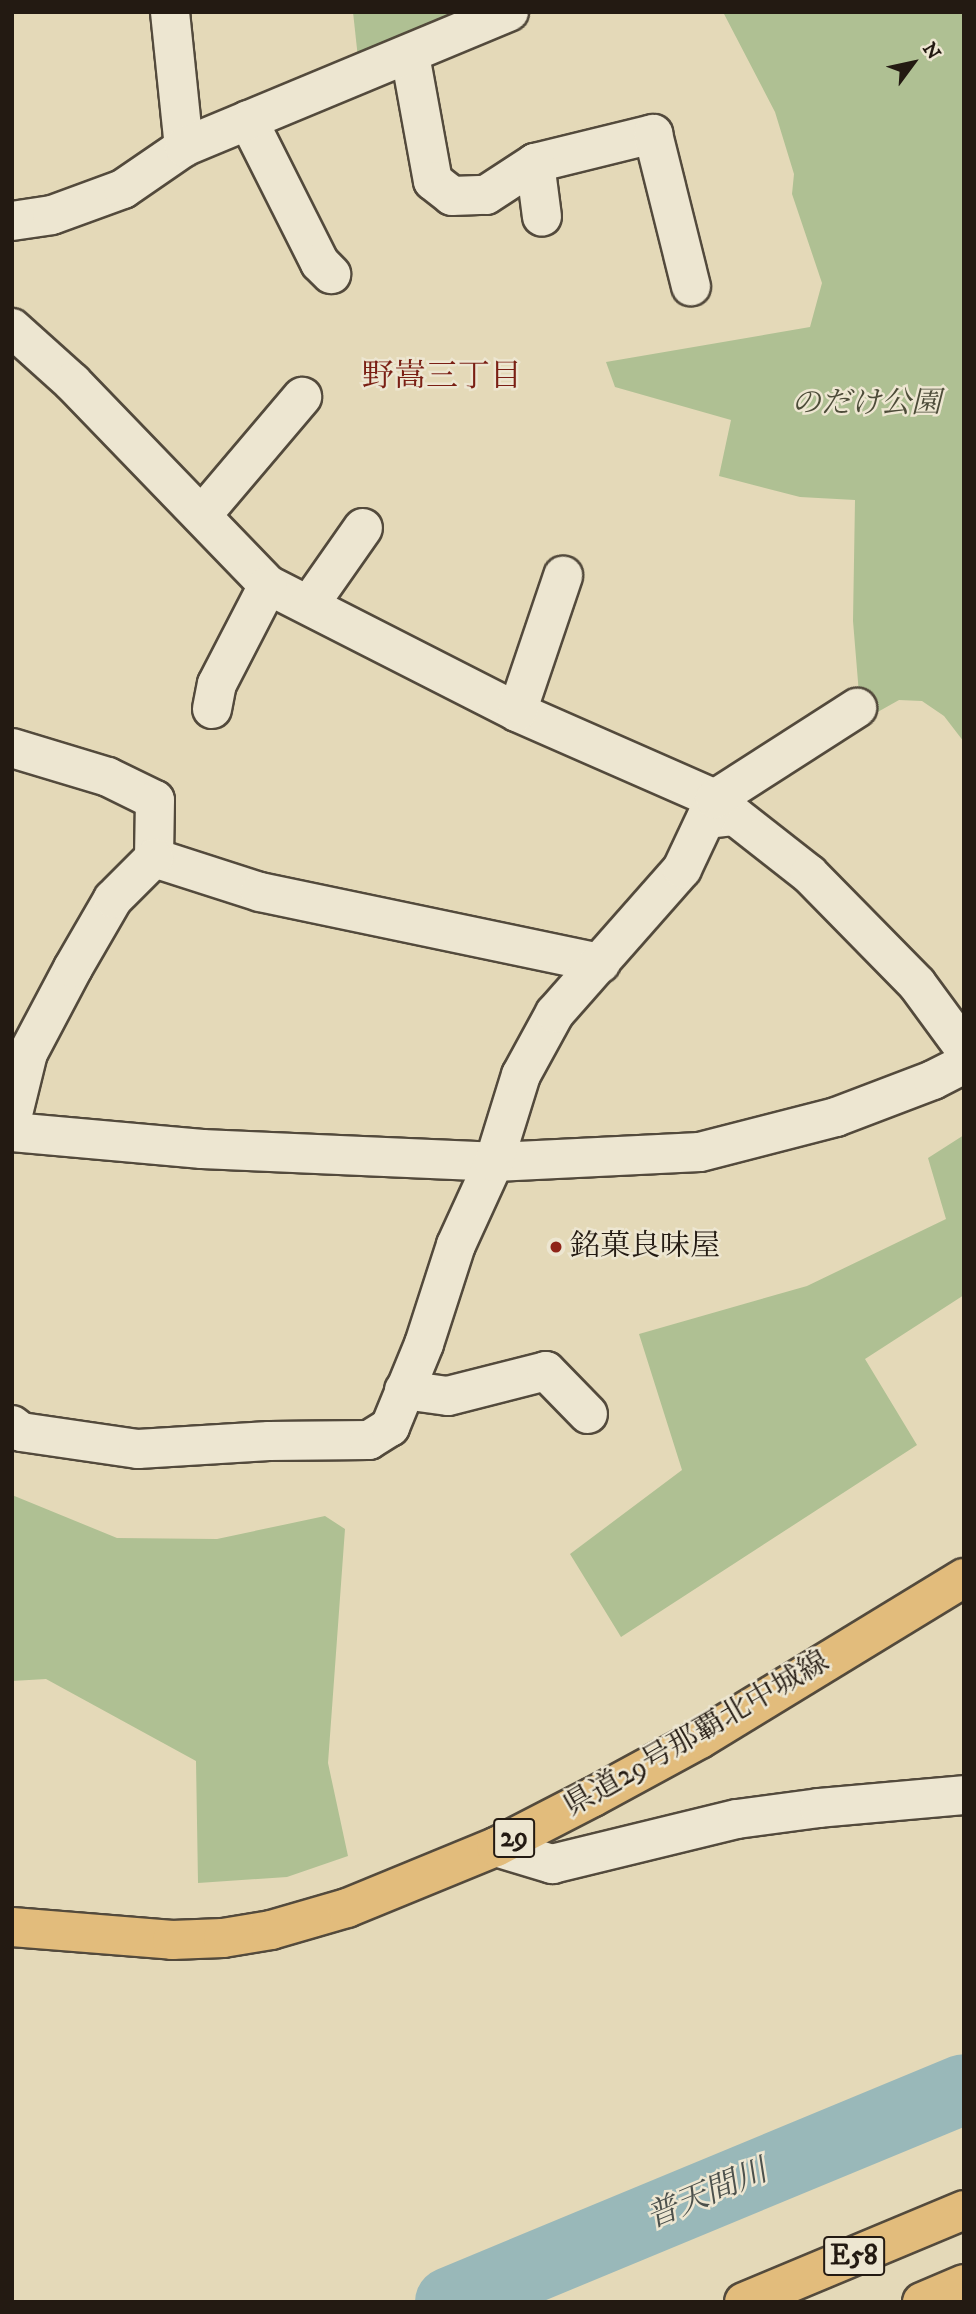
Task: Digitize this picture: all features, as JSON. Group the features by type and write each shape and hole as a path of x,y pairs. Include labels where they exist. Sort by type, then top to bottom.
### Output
{"main road":[{"name":"県道29号那覇北中城線","path":"12,1927 172,1940 223,1938 271,1930 347,1908 496,1847 700,1739 964,1578"},
{"name":"E58","path":"744,2302 964,2210"},
{"name":"E58","path":"922,2302 964,2284"}],"street":[{"path":"170,12 184,147"},
{"path":"12,221 52,215 123,189 184,147 509,12"},
{"path":"410,55 433,181 452,196 486,195 536,163 653,134 691,286"},
{"path":"248,120 320,263 331,274"},
{"path":"536,163 542,217"},
{"path":"12,328 72,382 268,584 710,809 736,816 809,874 917,984 964,1048"},
{"path":"202,515 302,397"},
{"path":"309,605 363,528"},
{"path":"517,712 563,576"},
{"path":"212,709 217,684 268,584"},
{"path":"12,1425 22,1432 138,1449 270,1441 369,1440 390,1427 424,1344 456,1245 494,1162 521,1075 555,1013 682,869 710,809 857,708"},
{"path":"12,748 108,777 155,800 154,858 113,899 73,968 28,1053 12,1118"},
{"path":"154,858 260,892 601,963"},
{"path":"12,1132 202,1149 494,1162 700,1152 836,1117 933,1080 964,1064"},
{"path":"404,1391 448,1396 546,1371 587,1415"},
{"path":"496,1847 552,1864 737,1819 819,1808 964,1795"}],"green space":[{"path":"353,12 455,12 358,58"},
{"name":"のだけ公園","path":"723,12 964,12 964,742 944,716 922,701 899,700 867,718 859,694 853,621 855,500 800,497 719,476 731,420 615,387 606,362 810,327 822,283 792,194 794,174 775,112"},
{"path":"964,1135 964,1295 865,1359 917,1445 621,1637 570,1554 682,1470 639,1334 807,1286 946,1219 928,1158"},
{"path":"12,1495 117,1538 217,1539 325,1516 345,1529 328,1763 348,1856 287,1877 198,1883 196,1761 46,1679 12,1681"}],"waterway":[{"name":"普天間川","path":"450,2302 964,2089"}],"place":[{"name":"銘菓良味屋","path":"556,1247"}],"district":[{"name":"野嵩三丁目","path":"442,377"}]}
